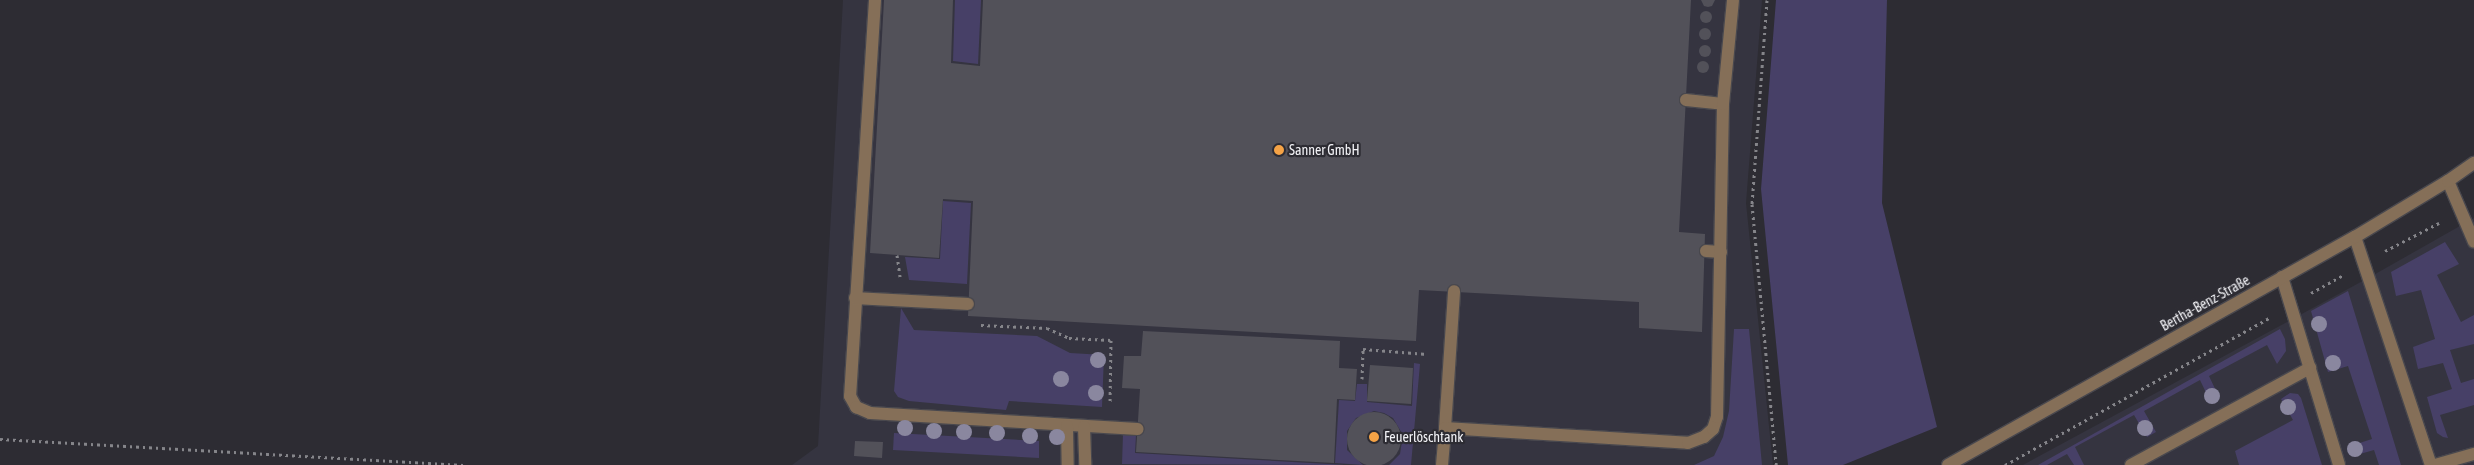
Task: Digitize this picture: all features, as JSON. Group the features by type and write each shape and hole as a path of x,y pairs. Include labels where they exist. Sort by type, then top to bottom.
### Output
{"street":[{"path":"875,0 850,396 856,407 870,413 1138,429"},
{"path":"1445,428 1688,443 1704,437 1713,429 1717,417 1724,104 1732,0"},
{"path":"1686,100 1724,104"},
{"name":"Bertha-Benz-Straße","path":"1948,465 2355,237 2448,182 2474,163"},
{"path":"2448,182 2474,242"},
{"path":"2355,237 2433,465 2474,454"},
{"path":"1706,251 1721,252"},
{"path":"2282,277 2340,465"},
{"path":"1442,465 1454,291"},
{"path":"855,298 968,304"},
{"path":"2131,465 2310,368"},
{"path":"1068,426 1068,465"},
{"path":"1084,427 1085,465"}],"path":[{"path":"1767,0 1752,204 1776,465"},
{"path":"2005,465 2364,263 2460,212"},
{"path":"897,255 904,301"},
{"path":"980,325 1047,328 1069,338 1111,340 1109,413"},
{"path":"1362,379 1363,349 1450,356"},
{"path":"0,439 463,465"}],"shaded area":[{"path":"843,0 1762,0 1746,203 1773,465 792,465 818,446"},
{"path":"955,0 981,0 978,64 953,61"},
{"path":"1776,0 1887,0 1882,203 1937,427 1843,465 1788,465 1761,189"},
{"path":"943,201 971,203 967,284 909,280 905,257 940,259"},
{"path":"2474,218 2474,465 2023,465 2370,277"},
{"path":"2445,242 2459,264 2437,275 2461,322 2474,315 2474,344 2450,350 2461,383 2474,379 2474,405 2440,415 2448,438 2437,433 2427,397 2452,389 2443,363 2418,369 2413,347 2435,339 2421,290 2396,296 2391,272"},
{"path":"2348,291 2401,465 2379,465 2374,450 2353,456 2350,446 2372,439 2348,366 2328,372 2311,311"},
{"path":"901,308 914,330 1037,336 1070,353 1104,355 1102,407 1009,401 1006,410 909,401 898,397 894,391"},
{"path":"1734,329 1749,329 1762,465 1694,465 1714,456 1723,437 1729,411"},
{"path":"2280,329 2285,339 2286,351 2277,364 2267,345 2209,376 2219,397 2210,401 2200,380 2144,411 2156,432 2147,437 2134,415 2075,447 2084,465 2074,465 2067,454 2047,465 2038,465"},
{"path":"1414,363 1420,364 1411,465 1389,465 1400,454 1403,435 1393,418 1384,413 1374,411 1356,418 1347,431 1347,450 1363,465 1335,463 1339,400 1355,401 1357,384 1367,384 1367,402 1412,406"},
{"path":"2290,393 2298,394 2301,398 2322,465 2239,465 2235,451 2293,420 2281,399"},
{"path":"894,433 1039,441 1039,458 893,450"},
{"path":"1123,434 1136,435 1135,453 1346,465 1122,464"}],"building":[{"name":"Sanner GmbH","path":"884,0 953,0 951,63 980,66 983,0 1691,0 1679,232 1705,234 1702,332 1639,328 1639,302 1419,290 1416,341 968,316 973,201 943,199 939,258 870,253"},
{"path":"1701,0 1715,0 1712,6 1708,7 1704,6"},
{"path":"1708,11 1711,12 1711,22 1704,23 1701,22 1700,15 1701,12"},
{"path":"1707,28 1710,29 1710,39 1703,40 1700,39 1699,32 1700,29"},
{"path":"1703,45 1707,45 1711,51 1707,57 1703,57 1699,53 1699,49"},
{"path":"1705,61 1708,62 1708,72 1701,73 1698,72 1697,65 1698,62"},
{"path":"1143,331 1340,341 1339,368 1357,369 1355,400 1337,399 1334,463 1136,452 1140,389 1122,388 1124,356 1141,356"},
{"path":"1370,365 1413,368 1411,404 1367,401"},
{"name":"Feuerlöschtank","path":"1369,412 1379,412 1389,416 1397,424 1401,439 1397,454 1389,462 1379,466 1369,466 1359,462 1351,454 1347,444 1347,434 1351,424 1359,416"},
{"path":"855,441 883,442 882,458 854,456"}],"place":[{"name":"Sanner GmbH","path":"1279,150"},
{"name":"Feuerlöschtank","path":"1374,437"}]}
